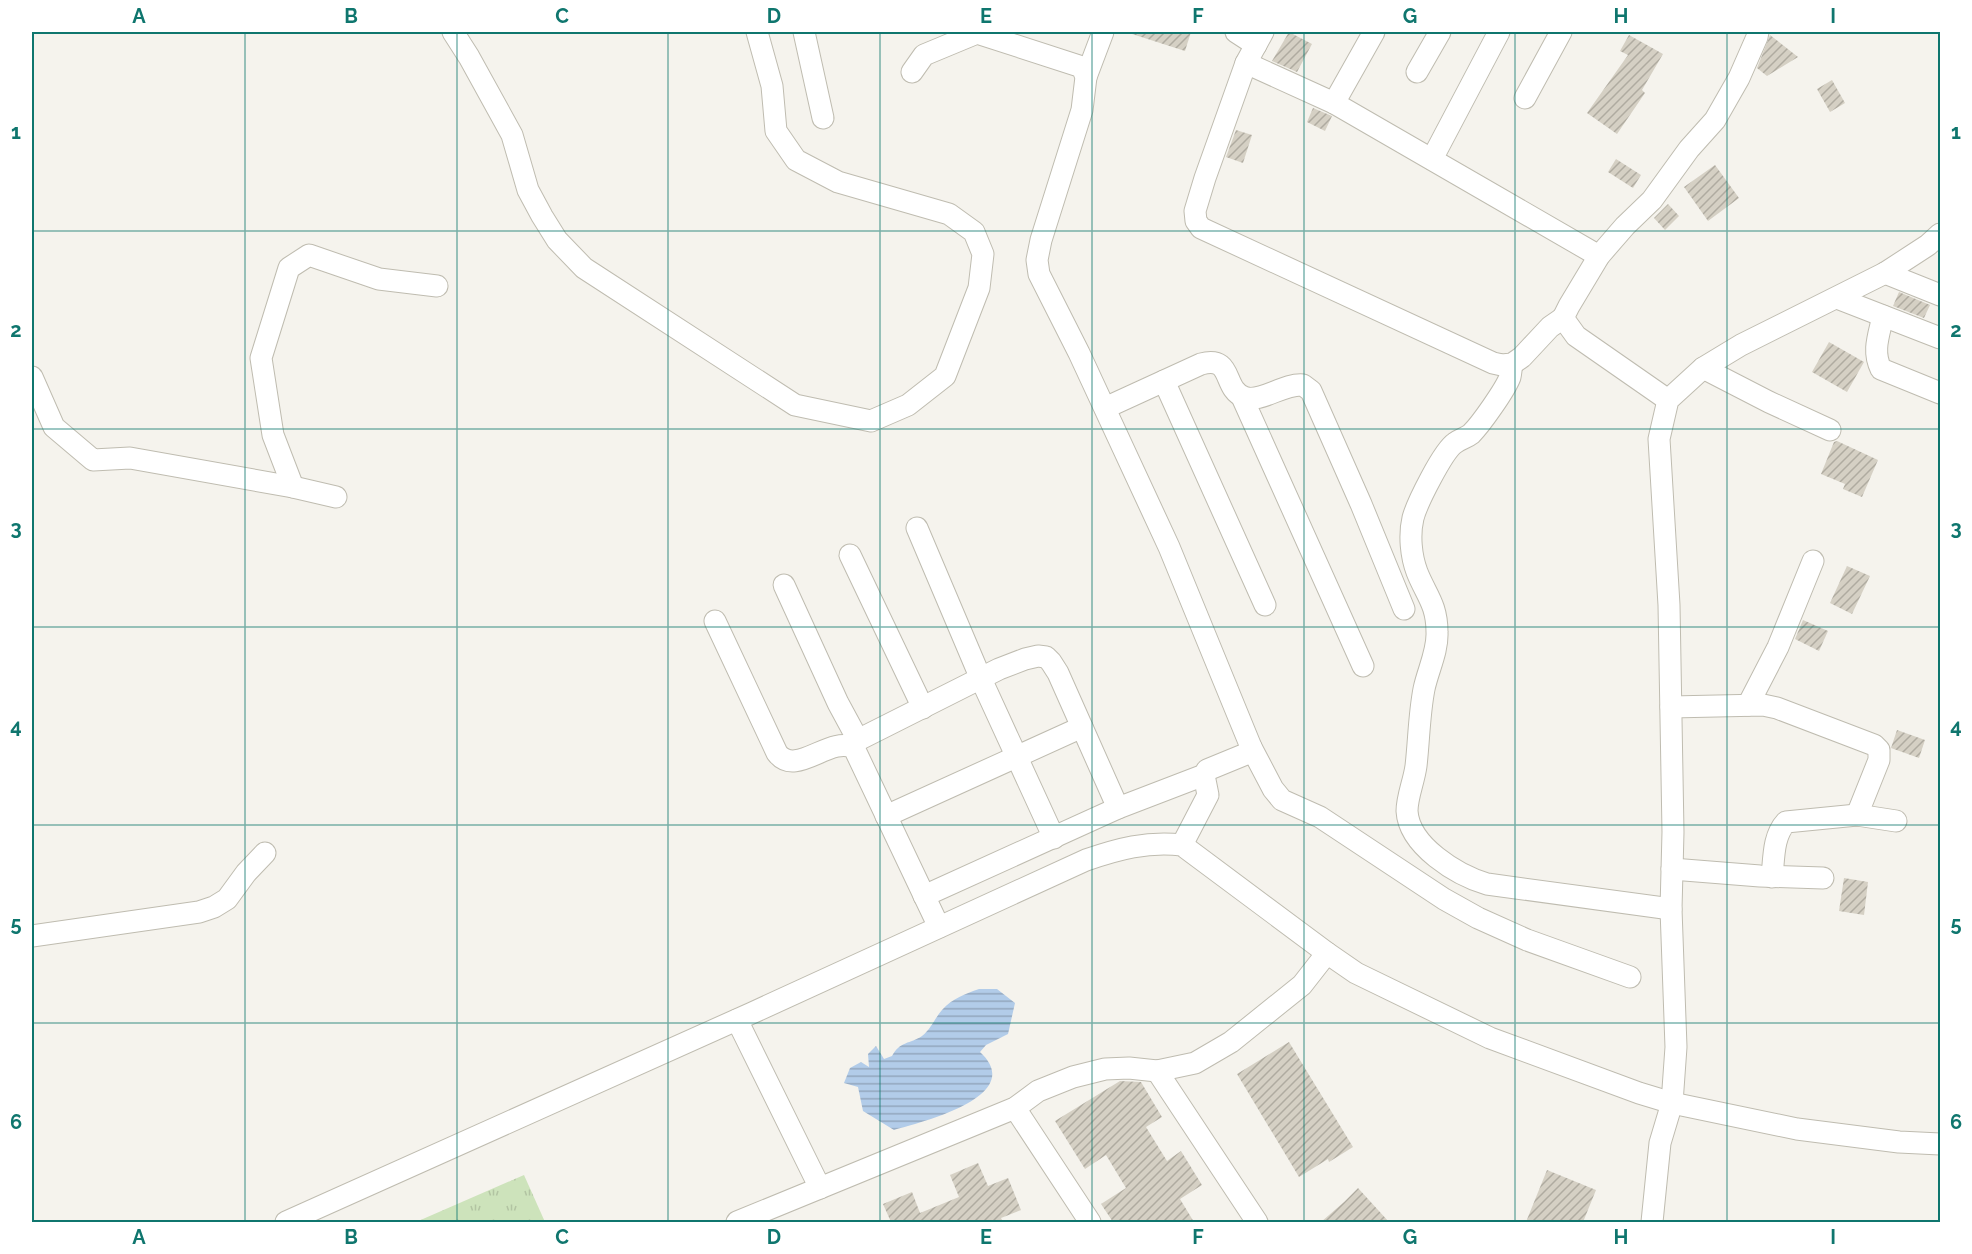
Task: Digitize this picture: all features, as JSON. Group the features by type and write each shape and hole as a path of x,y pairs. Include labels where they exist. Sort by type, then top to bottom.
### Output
{"street":[{"path":"453,32 470,57 512,135 528,190 542,216 557,240 584,268 795,405 871,421 908,405 945,376 979,288 983,254 974,232 949,214 838,182 796,160 776,131 772,86 757,32"},
{"path":"804,32 823,118"},
{"path":"1103,32 1086,76 1082,110 1041,240 1037,260 1039,274 1105,408 1169,547 1251,747 1273,789 1282,800 1320,817 1444,899 1478,918 1527,940 1630,977"},
{"path":"1236,32 1334,102 1599,256"},
{"path":"1334,102 1374,32"},
{"path":"1417,72 1440,32"},
{"path":"1432,159 1499,32"},
{"path":"1525,98 1561,32"},
{"path":"1255,46 1205,177 1195,212 1196,221 1201,228 1502,366 1512,364 1522,357 1550,327 1563,318 1599,256 1652,200 1689,149 1714,120 1739,78 1758,32"},
{"path":"912,72 924,55 977,33 1082,67 1086,76"},
{"path":"1652,1222 1660,1143 1671,1103 1676,1047 1671,909 1669,605 1659,440 1668,400 1703,368 1741,345 1885,273 1941,234"},
{"path":"293,487 273,435 261,358 289,268 309,255 379,279 437,286"},
{"path":"1885,273 1941,295"},
{"path":"1837,298 1941,339"},
{"path":"1883,316 1875,350 1881,369 1941,393"},
{"path":"1563,318 1576,336 1668,400"},
{"path":"1105,408 1211,362 1218,363 1236,392 1242,397 1363,666"},
{"path":"1512,364 1504,389 1478,426 1447,452 1413,518 1413,556 1418,573 1433,602 1438,635 1418,724 1416,766 1407,809 1409,823 1415,835 1428,850 1458,872 1487,884 1671,909"},
{"path":"1703,368 1830,430"},
{"path":"32,377 54,427 93,460 130,458 293,487 336,497"},
{"path":"1164,381 1264,605"},
{"path":"1242,397 1251,399 1260,397 1295,384 1303,385 1311,391 1404,609"},
{"path":"917,528 981,679 1054,838"},
{"path":"850,555 922,708"},
{"path":"1748,705 1778,647 1813,561"},
{"path":"784,585 838,703 854,748 939,927"},
{"path":"715,621 777,753 782,760 789,762 853,742 1025,659 1046,657 1058,674 1118,808"},
{"path":"1671,707 1748,705 1777,708 1874,745 1879,750 1879,760 1857,815"},
{"path":"886,816 1082,727"},
{"path":"924,896 1118,808 1204,775 1207,770 1246,754 1251,747"},
{"path":"1182,845 1208,795 1204,775"},
{"path":"1772,877 1779,829 1786,822 1857,815 1896,821"},
{"path":"286,1222 737,1020 1086,860 1130,846 1162,843 1182,845 1356,973 1474,1031 1671,1103 1797,1129 1899,1142 1941,1144"},
{"path":"32,936 190,913 214,906 227,899 246,873 265,853"},
{"path":"1672,869 1823,879"},
{"path":"736,1222 1015,1108 1038,1091 1073,1077 1105,1069 1130,1068 1157,1071 1195,1064 1231,1042 1302,985 1327,953"},
{"path":"737,1020 820,1188"},
{"path":"1157,1071 1257,1222"},
{"path":"1015,1108 1083,1221"}],"green space":[{"path":"524,1175 545,1222 416,1222"}],"water":[{"path":"979,989 997,989 1015,1003 1008,1034 986,1045 980,1052 991,1068 991,1082 981,1094 946,1113 894,1130 863,1111 858,1087 844,1083 850,1068 861,1062 869,1067 868,1054 876,1046 884,1059 892,1056 902,1045 922,1036 950,1002"}],"building":[{"path":"1132,32 1191,32 1185,51 1132,34"},
{"path":"1289,32 1312,44 1297,72 1272,61"},
{"path":"1629,35 1663,54 1642,90 1645,93 1617,134 1587,113 1628,55 1620,51"},
{"path":"1770,35 1798,57 1767,76 1757,68"},
{"path":"1832,80 1845,103 1830,112 1817,89"},
{"path":"1313,108 1332,116 1325,131 1307,122"},
{"path":"1236,130 1252,135 1243,163 1226,157"},
{"path":"1616,159 1641,175 1633,188 1608,172"},
{"path":"1715,165 1739,198 1708,221 1684,187"},
{"path":"1668,204 1679,216 1665,230 1654,218"},
{"path":"1899,292 1930,305 1924,318 1893,306"},
{"path":"1829,342 1864,362 1847,392 1812,372"},
{"path":"1837,441 1878,460 1862,497 1843,489 1845,484 1821,474 1834,442"},
{"path":"1847,566 1870,576 1852,614 1830,603"},
{"path":"1803,620 1828,631 1819,651 1795,639"},
{"path":"1897,730 1925,740 1919,758 1891,748"},
{"path":"1844,878 1868,882 1864,915 1839,911"},
{"path":"1289,1042 1353,1147 1299,1177 1237,1074"},
{"path":"1120,1081 1141,1082 1162,1117 1146,1127 1167,1161 1181,1151 1202,1185 1180,1199 1194,1222 1113,1222 1101,1204 1126,1188 1106,1155 1085,1169 1055,1121"},
{"path":"978,1163 988,1186 1008,1178 1021,1210 1001,1218 1003,1222 891,1222 883,1204 912,1192 920,1213 959,1197 950,1175"},
{"path":"1547,1170 1596,1190 1583,1222 1526,1222"},
{"path":"1358,1188 1389,1222 1321,1222 1344,1202"}]}
